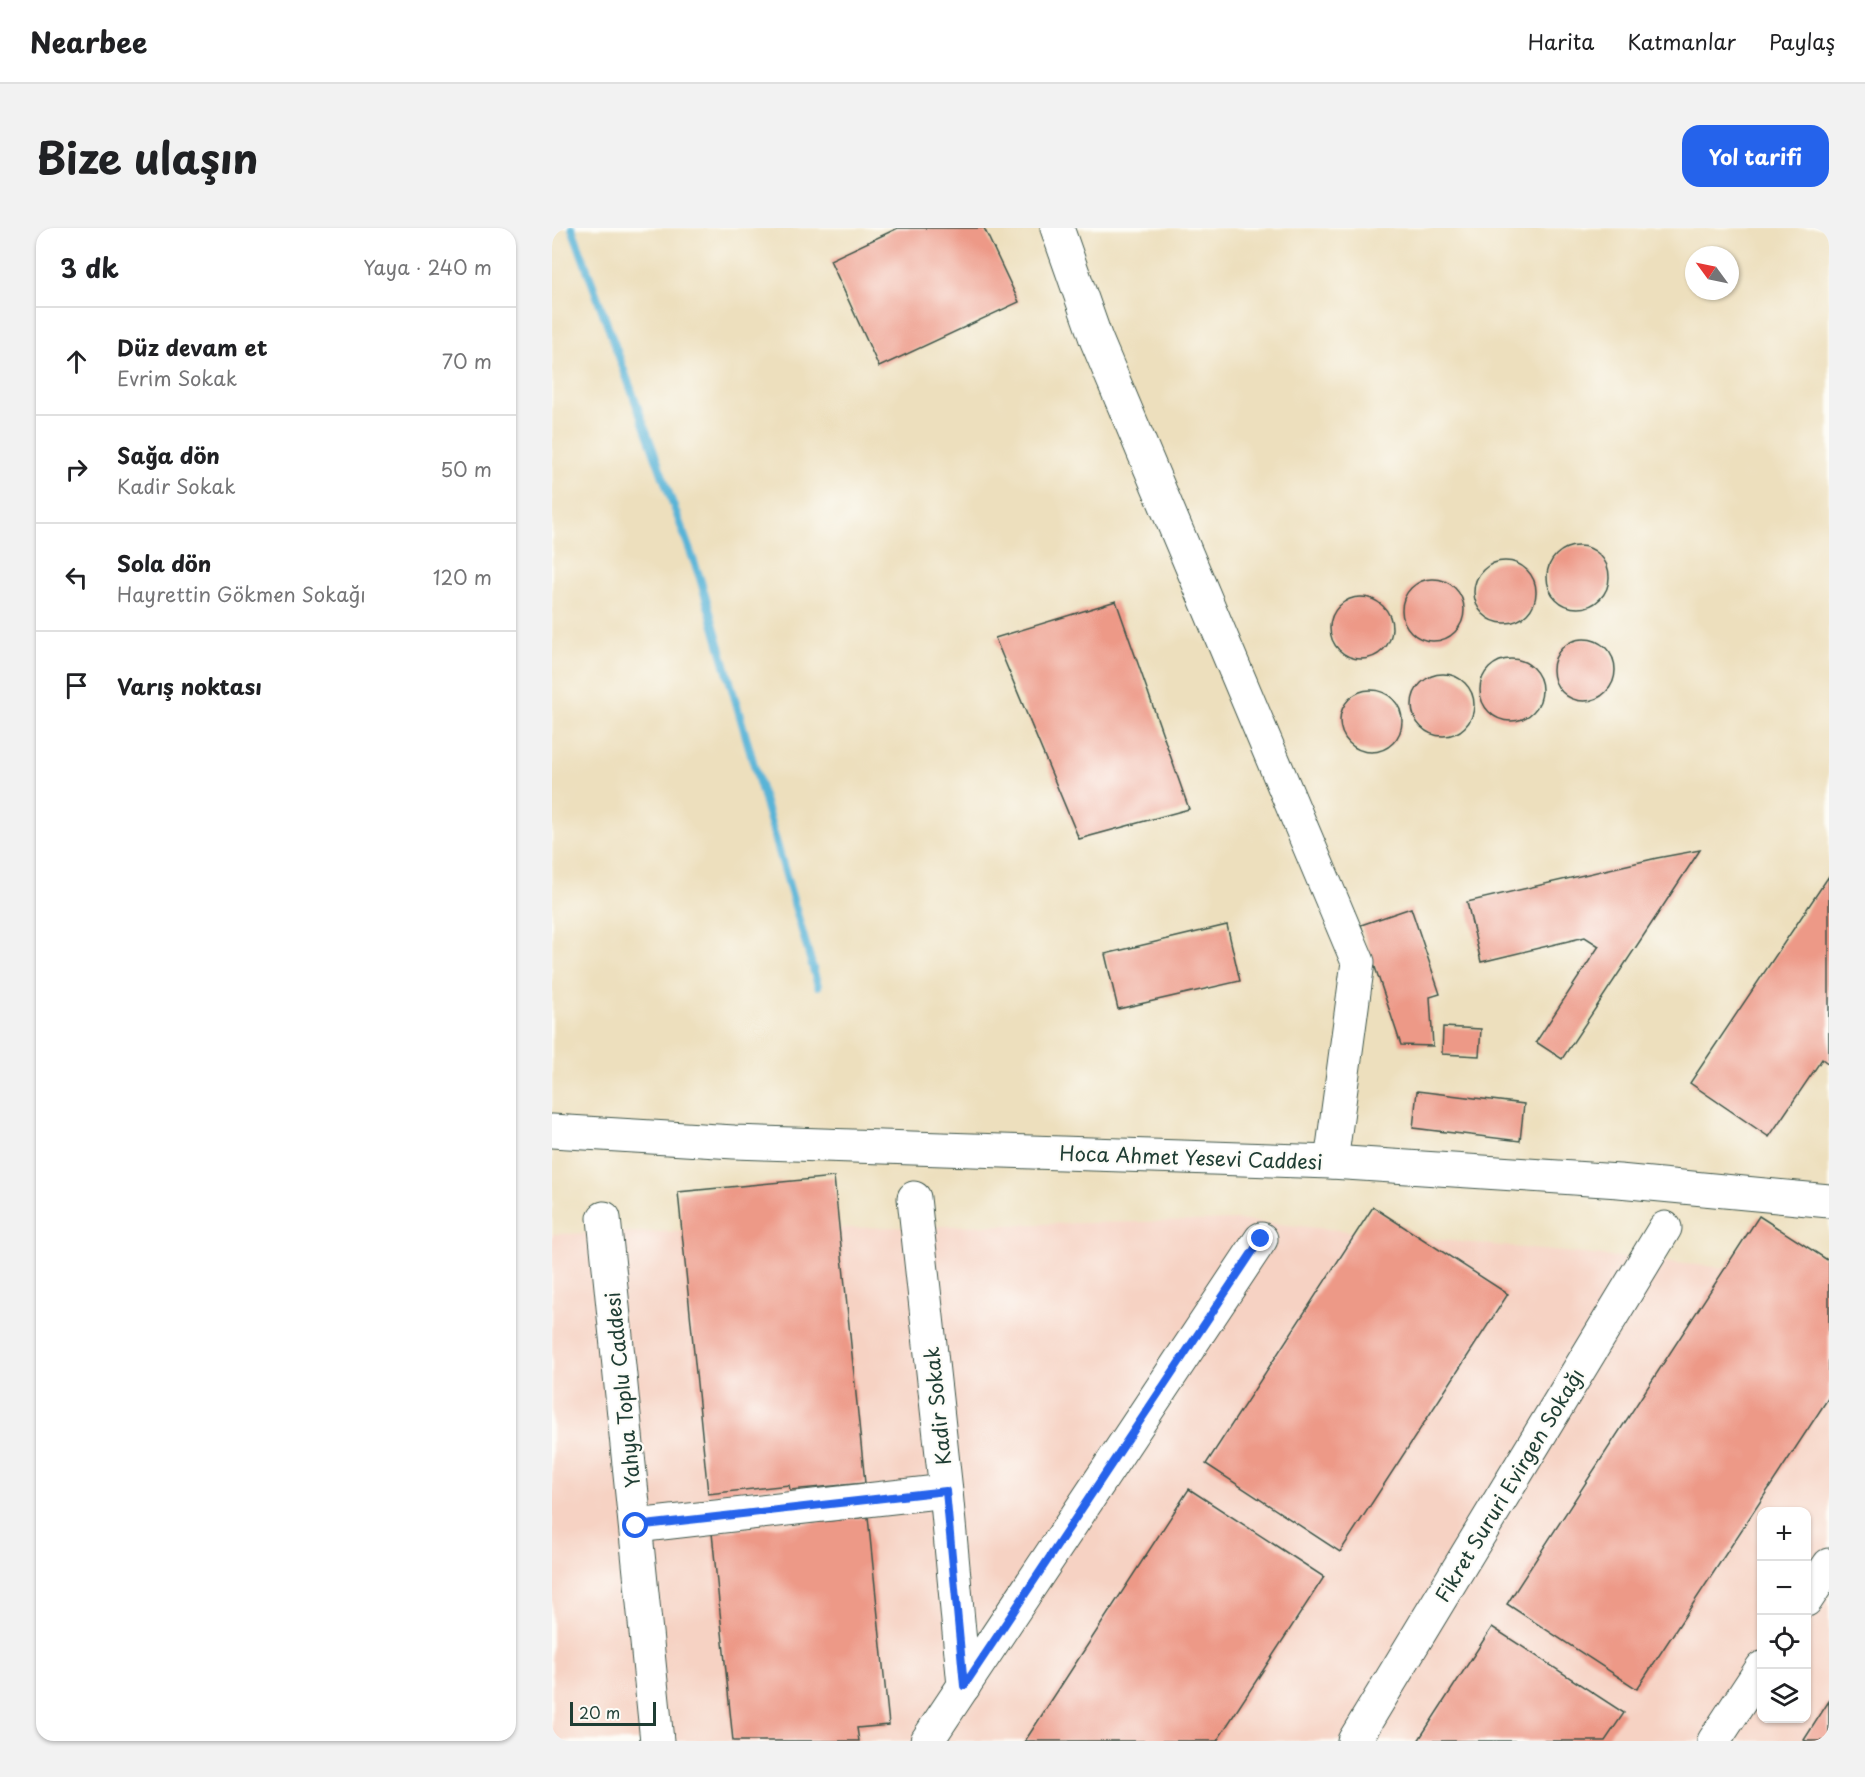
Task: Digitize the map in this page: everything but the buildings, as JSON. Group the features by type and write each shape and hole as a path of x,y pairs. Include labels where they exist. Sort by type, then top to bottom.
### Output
{"street":[{"path":"1057,228 1096,339 1358,962 1331,1162"},
{"name":"Hoca Ahmet Yesevi Caddesi","path":"552,1131 734,1142 1331,1162 1619,1181 1829,1202"},
{"name":"Kadir Sokak","path":"914,1198 946,1491 964,1686"},
{"name":"Yahya Toplu Caddesi","path":"604,1218 657,1741"},
{"name":"Fikret Sururi Evirgen Sokağı","path":"1354,1741 1665,1228"},
{"path":"927,1741 1261,1239"},
{"path":"636,1526 946,1491"},
{"path":"1811,1592 1829,1565"},
{"path":"1714,1741 1760,1669"}],"shaded area":[{"path":"1237,1220 1829,1278 1829,1741 552,1741 552,1234"}],"waterway":[{"path":"572,228 700,578 818,986"}],"route":[{"path":"636,1526 946,1491 964,1686 1261,1239"}]}
